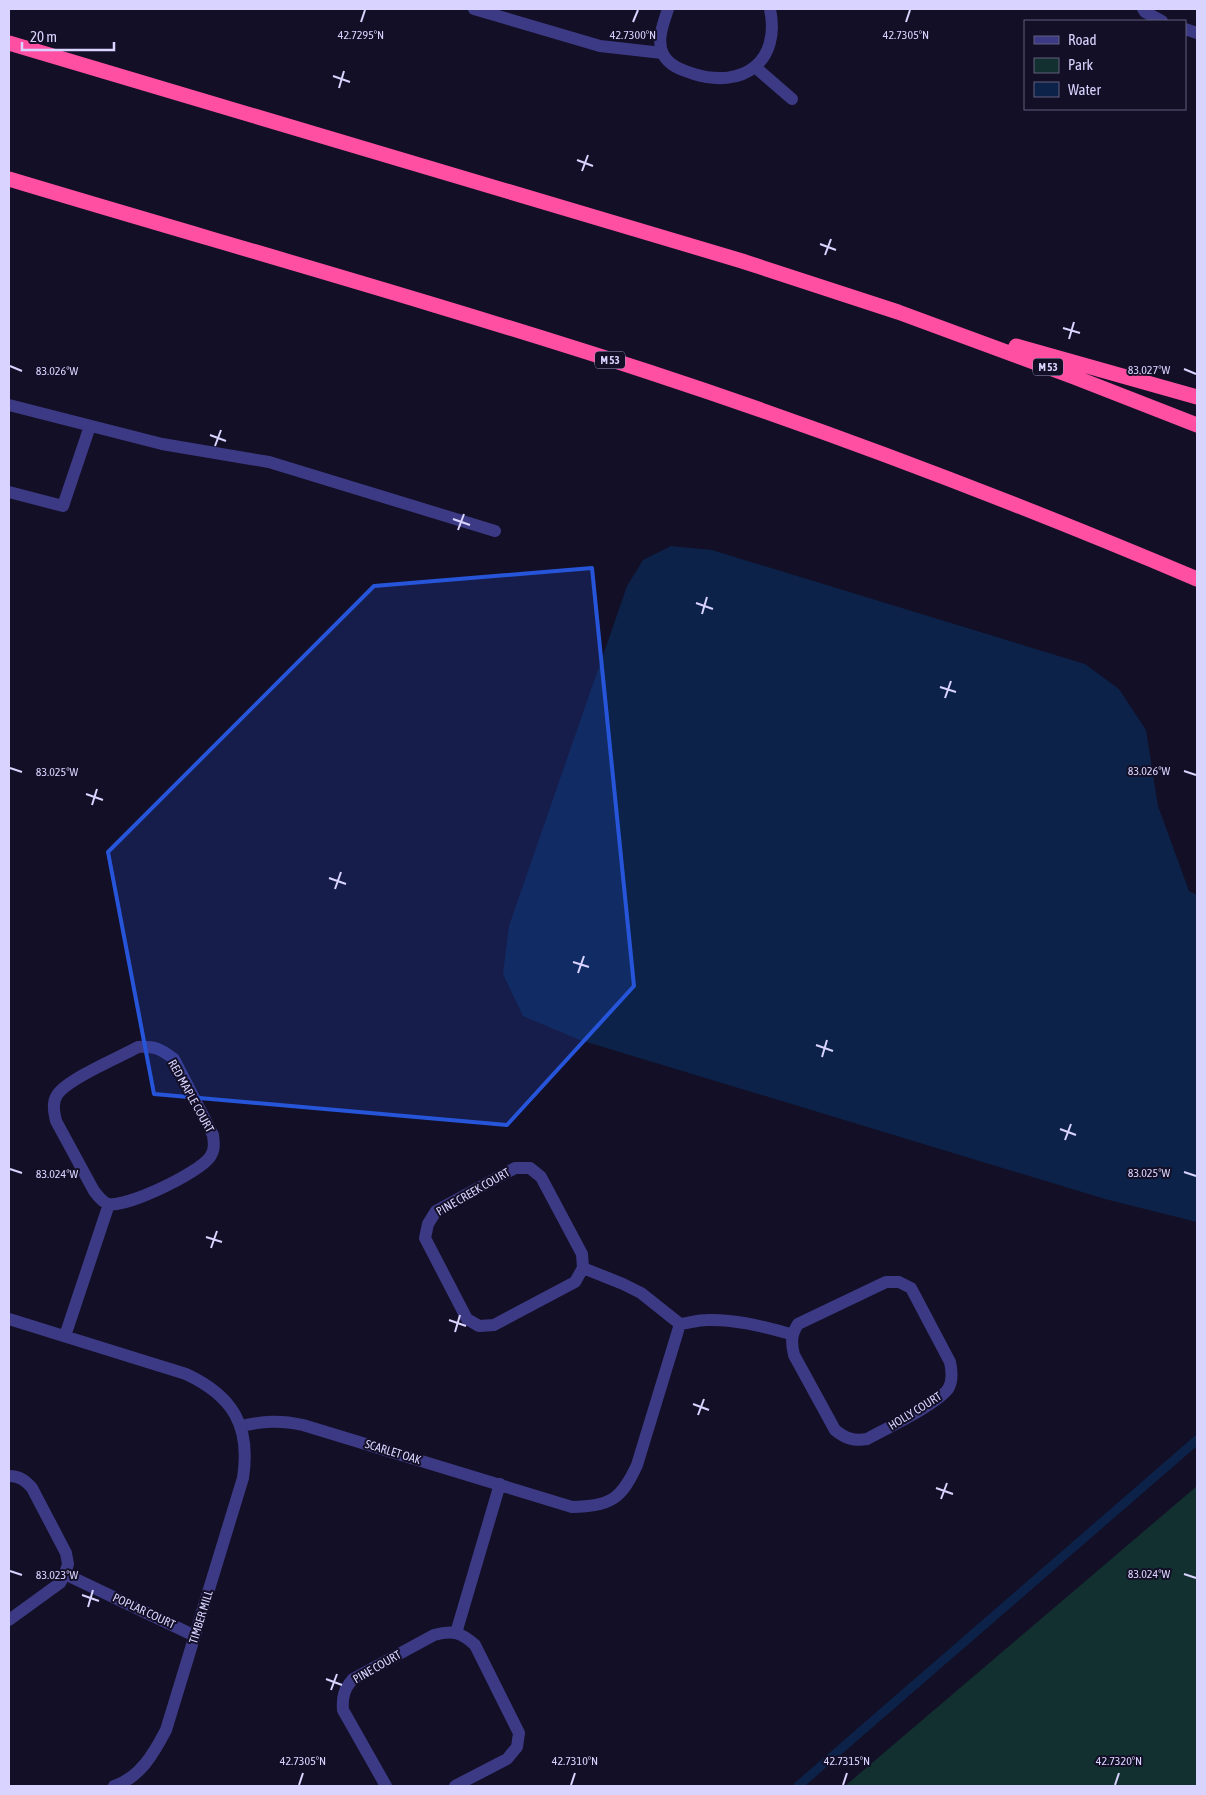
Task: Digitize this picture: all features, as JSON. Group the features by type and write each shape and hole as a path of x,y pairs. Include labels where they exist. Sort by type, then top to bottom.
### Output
{"highway":[{"name":"M 53","path":"9,43 732,258 898,312 1074,377 1197,426"},
{"name":"M 53","path":"9,179 658,375 799,423 916,466 1197,579"},
{"path":"898,312 1197,398"}],"street":[{"path":"474,9 600,46 662,53"},
{"path":"668,9 660,37 662,53 672,65 683,71 716,79 744,75 755,67 769,47 773,22 770,9"},
{"path":"1143,9 1160,20"},
{"path":"755,67 792,100"},
{"path":"9,405 162,444 269,462 495,531"},
{"path":"9,492 63,506 90,426"},
{"name":"RED MAPLE COURT","path":"138,1047 152,1047 164,1051 174,1060 213,1135 214,1148 210,1158 187,1175 157,1190 120,1203 109,1204 101,1200 94,1191 56,1121 53,1108 57,1095 67,1084 138,1047"},
{"name":"PINE CREEK COURT","path":"515,1168 530,1168 541,1178 582,1254 583,1268 575,1282 494,1325 479,1326 467,1319 425,1238 428,1224 436,1211 515,1168"},
{"path":"65,1336 109,1204"},
{"path":"583,1268 640,1293 680,1324 706,1320 728,1320 791,1334"},
{"name":"HOLLY COURT","path":"886,1282 899,1282 911,1288 950,1362 952,1376 949,1388 938,1399 867,1439 855,1441 844,1437 835,1430 794,1355 791,1334 798,1324 886,1282"},
{"path":"9,1319 186,1374 205,1383 219,1394 232,1409 241,1426"},
{"name":"SCARLET OAK","path":"241,1426 265,1421 283,1421 303,1425 572,1507 607,1503 620,1494 630,1481 637,1465 680,1324"},
{"name":"TIMBER MILL","path":"114,1786 121,1784 138,1771 154,1753 166,1730 243,1478 246,1458 241,1426"},
{"path":"9,1476 16,1476 25,1480 32,1488 66,1553 68,1564 60,1583 9,1620"},
{"path":"456,1786 507,1758 517,1747 518,1733 475,1646 466,1637 456,1633 500,1484"},
{"name":"POPLAR COURT","path":"65,1574 195,1636"},
{"name":"PINE COURT","path":"386,1786 343,1710 342,1698 345,1687 353,1678 434,1635 446,1632 456,1633"}],"highlighted area":[{"path":"592,568 634,986 507,1125 154,1094 108,852 374,586"}],"green space":[{"path":"1197,1486 1197,1786 845,1786"}],"water":[{"path":"671,546 712,550 1085,664 1119,689 1146,730 1158,806 1189,891 1197,895 1197,1222 1105,1199 580,1040 523,1016 503,974 509,926 627,586 643,560"}],"waterway":[{"path":"798,1786 1197,1440"}]}
